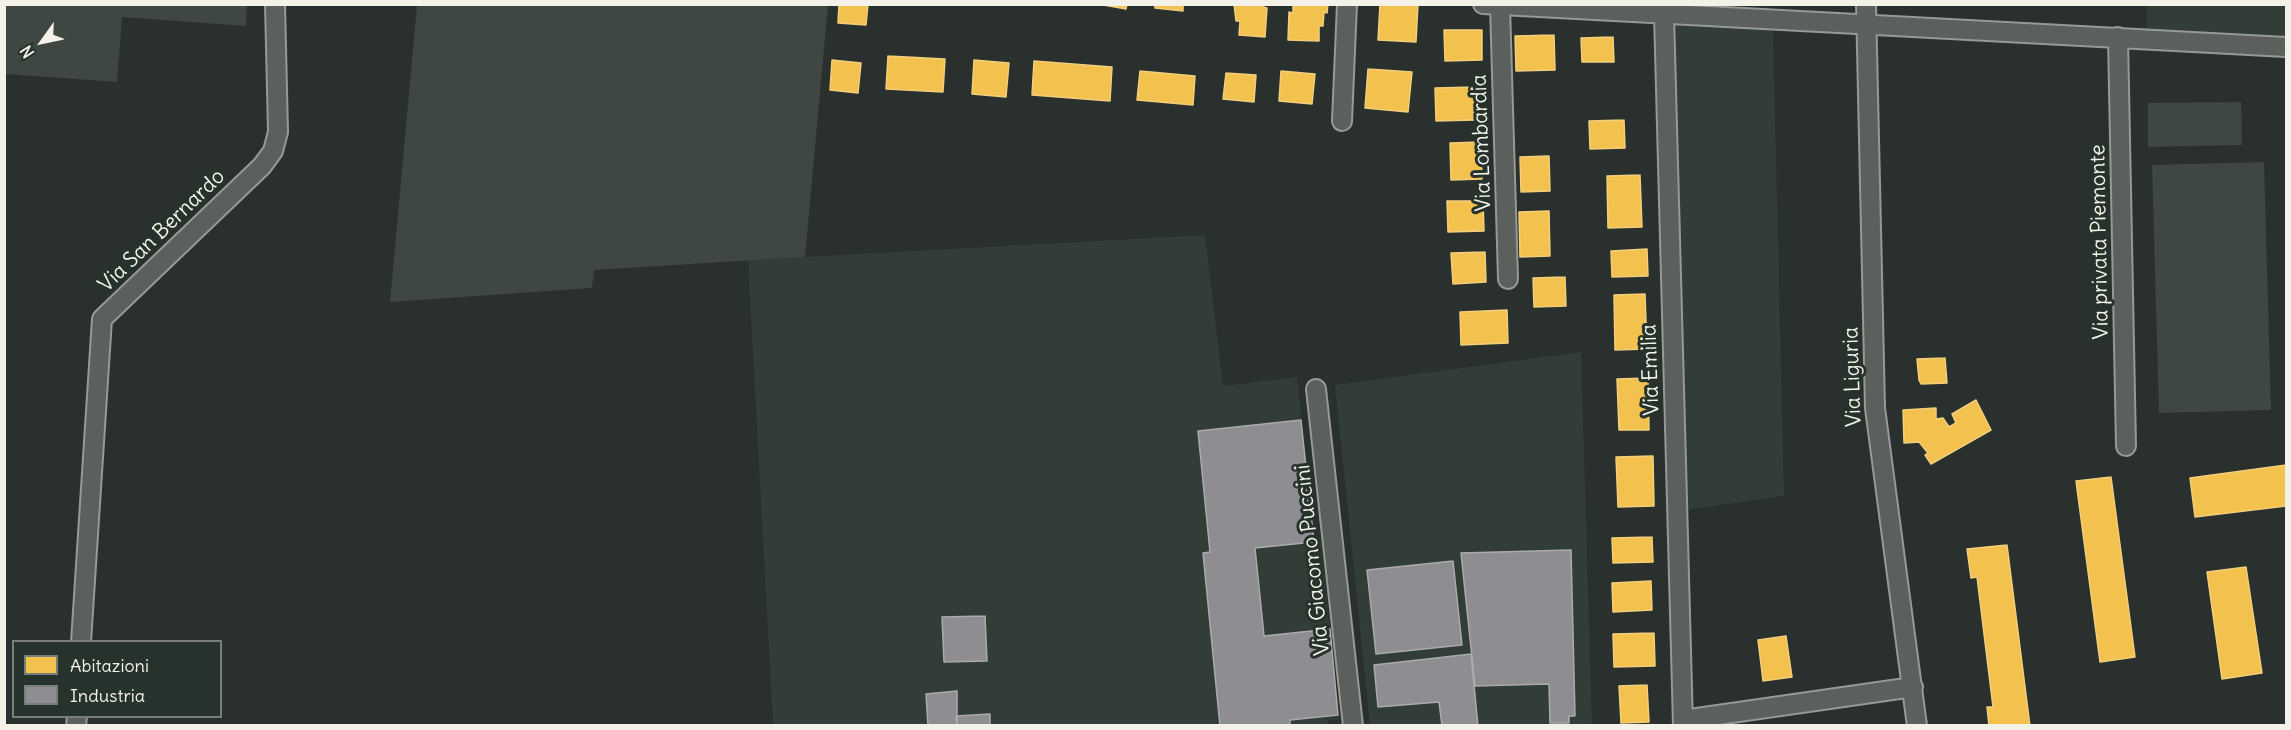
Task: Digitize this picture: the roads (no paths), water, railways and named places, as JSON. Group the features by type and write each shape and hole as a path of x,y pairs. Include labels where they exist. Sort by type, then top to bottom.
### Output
{"street":[{"name":"Via San Bernardo","path":"81,640 102,319 262,166 273,151 278,132 275,4"},
{"path":"1342,121 1347,4"},
{"name":"Via Liguria","path":"1866,4 1875,408 1917,726"},
{"path":"1492,5 1664,14 1699,10 1866,24 2286,47"},
{"name":"Via Lombardia","path":"1492,5 1508,279"},
{"name":"Via Emilia","path":"1664,14 1683,723"},
{"name":"Via privata Piemonte","path":"2118,37 2126,446"},
{"name":"Via Giacomo Puccini","path":"1317,389 1353,726"},
{"path":"1683,723 1912,687"}]}
